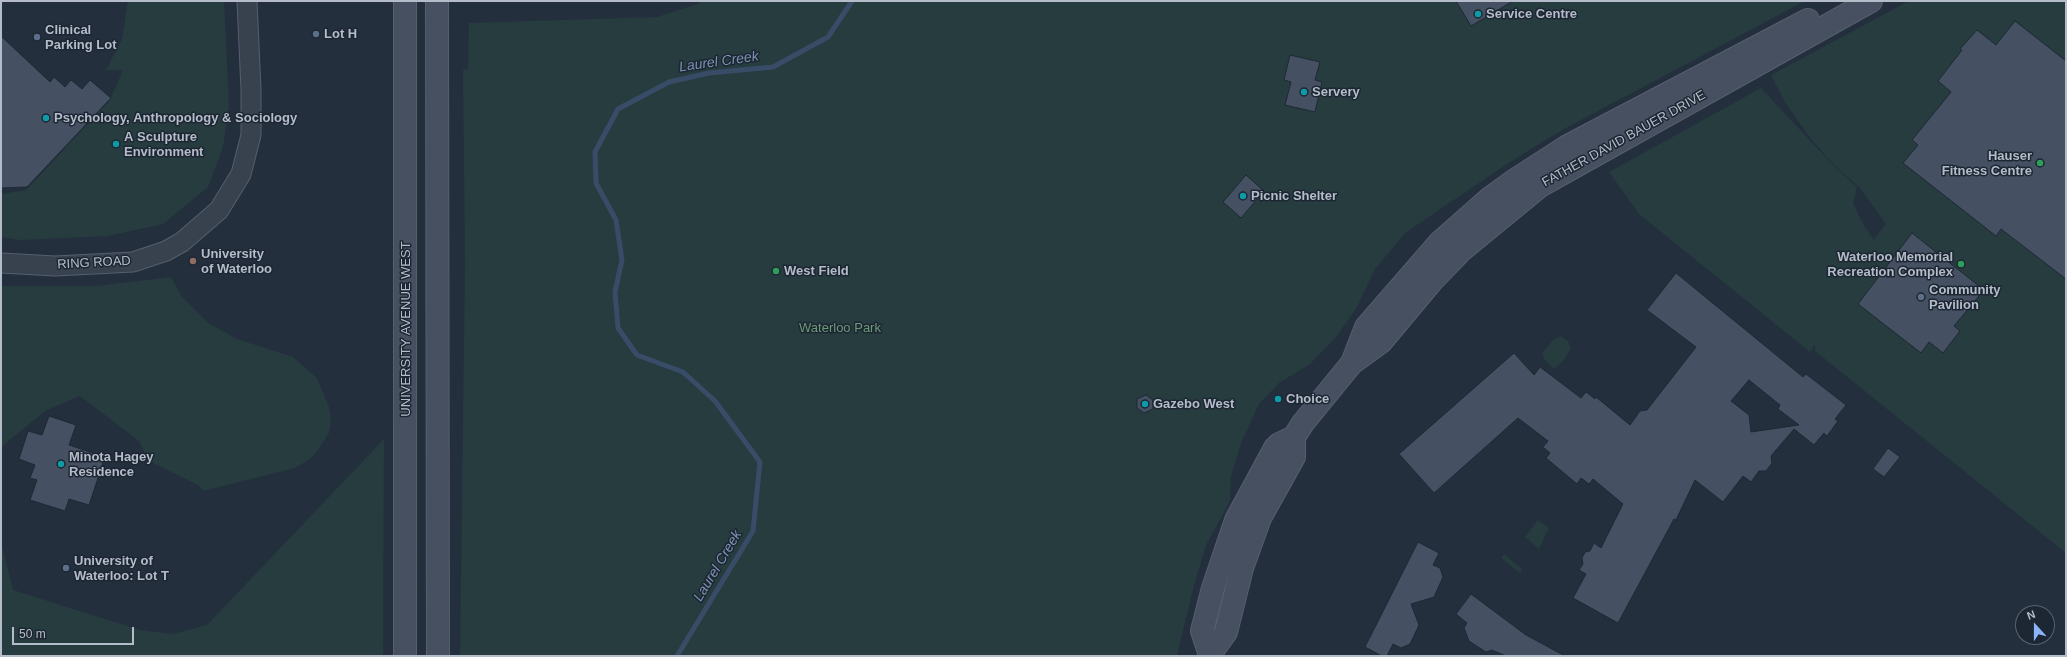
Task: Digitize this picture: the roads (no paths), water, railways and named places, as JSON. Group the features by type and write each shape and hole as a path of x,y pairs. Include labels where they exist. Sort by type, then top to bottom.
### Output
{"street":[{"name":"RING ROAD","path":"1,263 55,266 133,262 166,251 182,242 219,210 241,174 250,136 251,90 247,1"},
{"name":"UNIVERSITY AVENUE WEST","path":"405,1 405,656"},
{"path":"437,1 438,656"},
{"name":"FATHER DAVID BAUER DRIVE","path":"1352,363 1366,327 1416,268 1451,231 1515,180 1566,147 1842,1"},
{"name":"FATHER DAVID BAUER DRIVE","path":"1209,655 1202,631 1213,588 1236,520 1275,448 1279,444 1294,437 1303,422 1352,363 1381,342 1432,281 1462,250 1540,186 1871,1"}],"waterway":[{"name":"Laurel Creek","path":"677,656 753,531 760,462 715,401 683,372 637,355 618,328 615,292 622,260 616,220 596,183 595,152 618,109 669,82 709,73 773,67 828,37 852,1"}],"place":[{"name":"Service Centre","path":"1478,14"},
{"name":"Lot H","path":"316,34"},
{"name":"Clinical Parking Lot","path":"37,37"},
{"name":"Servery","path":"1304,92"},
{"name":"Psychology, Anthropology & Sociology","path":"46,118"},
{"name":"A Sculpture Environment","path":"116,144"},
{"name":"Hauser Fitness Centre","path":"2040,163"},
{"name":"Picnic Shelter","path":"1243,196"},
{"name":"University of Waterloo","path":"193,261"},
{"name":"Waterloo Memorial Recreation Complex","path":"1961,264"},
{"name":"West Field","path":"776,271"},
{"name":"Community Pavilion","path":"1921,297"},
{"name":"Choice","path":"1278,399"},
{"name":"Gazebo West","path":"1145,404"},
{"name":"Minota Hagey Residence","path":"61,464"},
{"name":"University of Waterloo: Lot T","path":"66,568"}],"park label":[{"name":"Waterloo Park","path":"840,328"}]}
